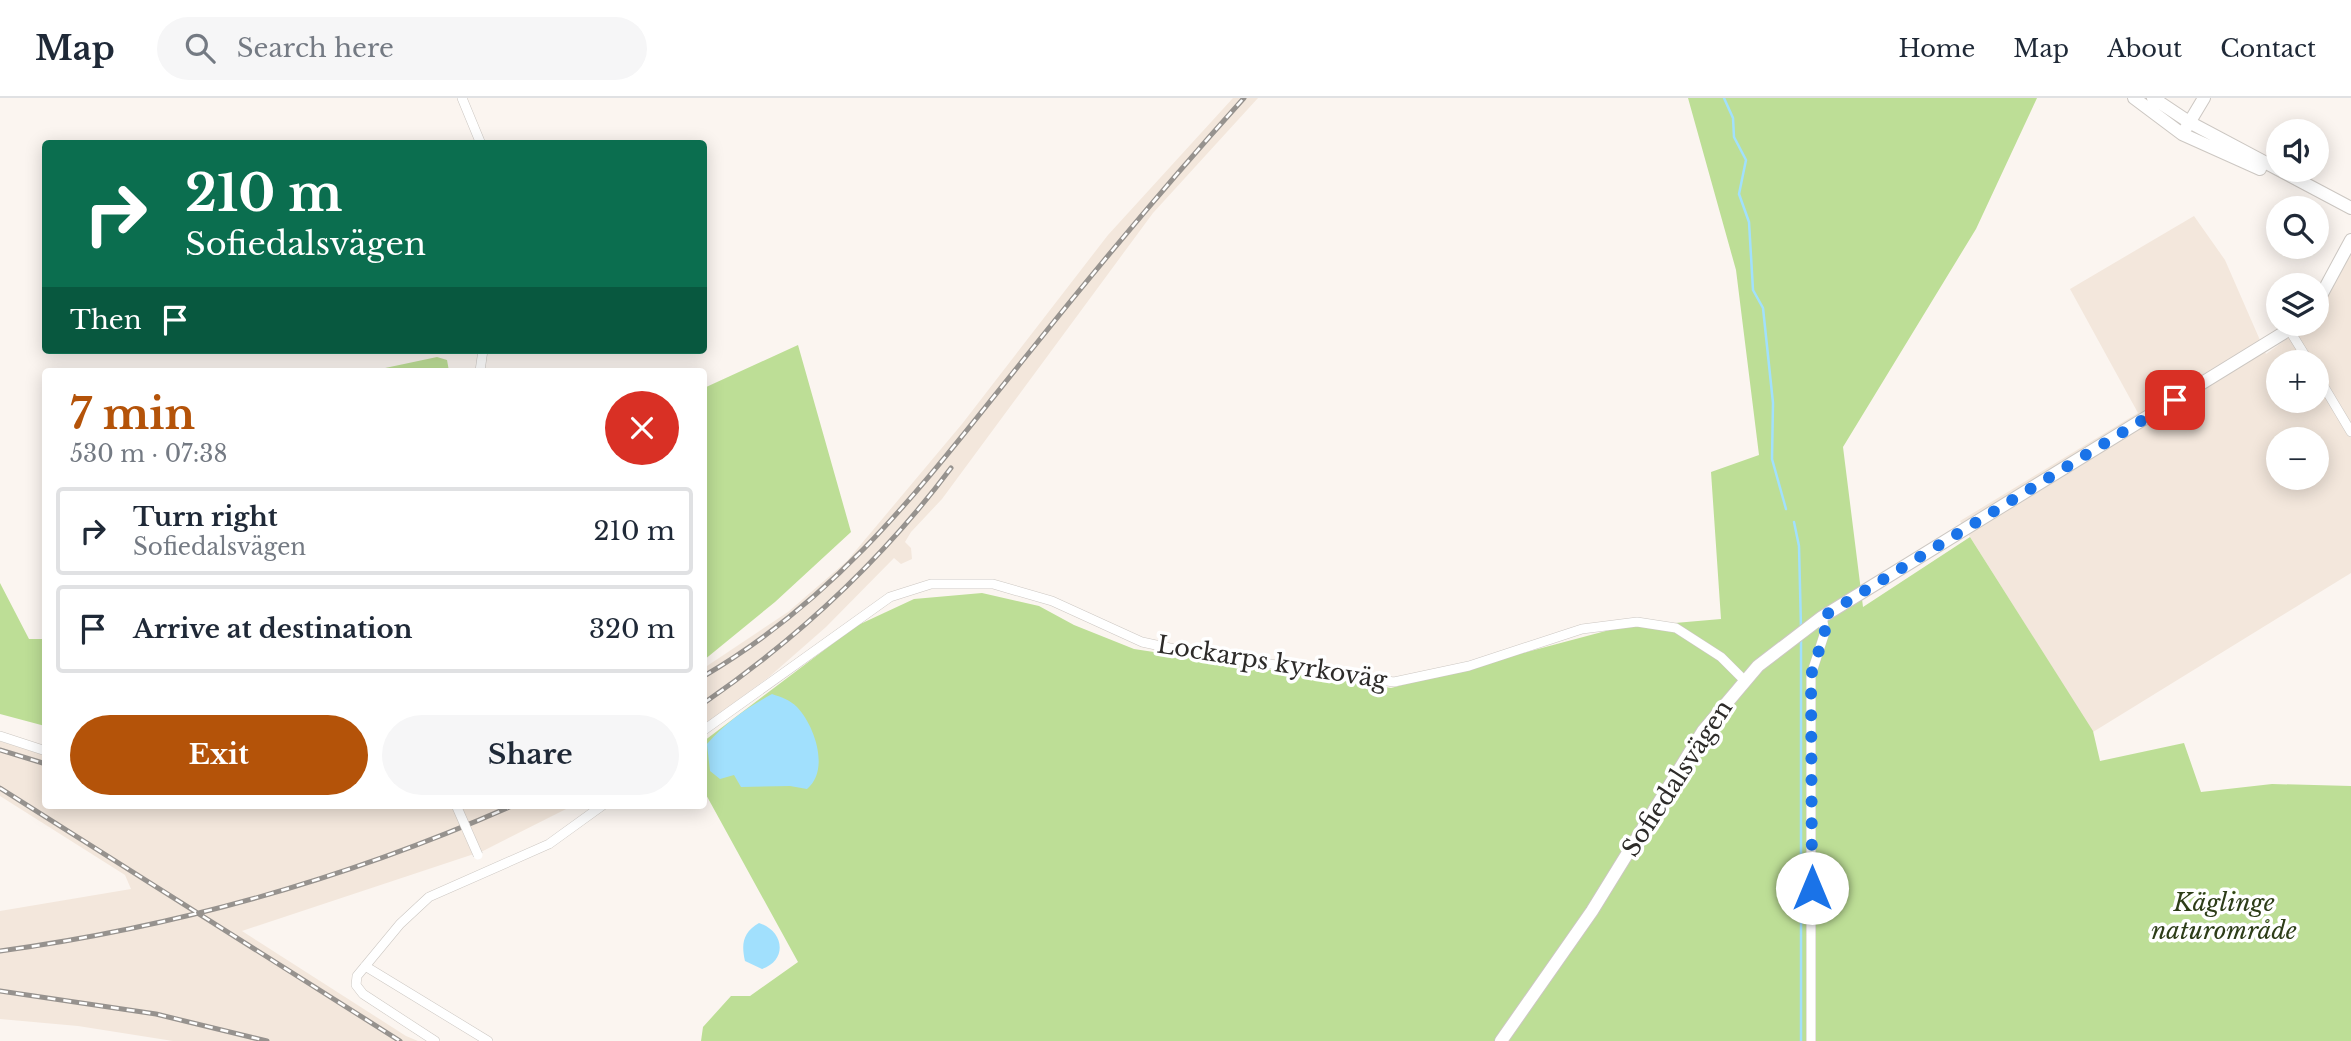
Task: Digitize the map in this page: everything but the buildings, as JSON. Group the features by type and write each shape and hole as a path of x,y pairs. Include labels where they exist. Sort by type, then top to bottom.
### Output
{"main road":[{"path":"2134,98 2186,128 2351,208"},
{"path":"2154,98 2186,128"},
{"path":"2186,128 2204,98"},
{"path":"2329,281 2351,240"},
{"name":"Sofiedalsvägen","path":"1501,1041 1592,911 1703,731 1744,680 1789,640 1819,619 2279,336"}],"street":[{"path":"462,98 479,140"},
{"path":"2329,395 2351,432"},
{"name":"Lockarps kyrkoväg","path":"707,728 890,597 931,584 993,584 1052,601 1142,642 1188,652 1394,682 1469,666 1582,629 1637,622 1676,628 1721,657 1744,680"},
{"path":"1811,1041 1811,675 1825,632 1819,619"},
{"path":"0,736 42,750"},
{"path":"458,809 486,871"},
{"path":"435,1041 363,994 355,980 400,925 429,897 549,844 597,809"},
{"path":"365,966 488,1041"}],"shaded area":[{"path":"1233,98 1258,98 1153,213 942,499 911,532 905,542 911,548 912,559 901,564 894,558 826,627 769,677 707,723 707,666 788,612 847,561 962,424 1108,235"},
{"path":"2194,216 2225,260 2266,354 2266,413 2329,413 2329,350 2272,350 2291,336 2329,336 2329,284 2351,245 2351,573 2093,732 1960,521 2138,413 2070,289"},
{"path":"0,741 42,754 42,809 566,809 483,851 242,931 406,1036 418,1041 173,1041 78,1026 0,1019 0,911 131,889 125,875 0,796"}],"green space":[{"name":"Käglinge naturområde","path":"1688,98 2037,98 1976,229 1843,447 1863,607 1970,537 2093,731 2100,761 2184,743 2201,792 2272,784 2351,786 2351,1041 701,1041 703,1027 731,996 750,996 798,962 707,796 707,739 856,626 914,599 982,593 1039,606 1074,625 1134,649 1391,688 1617,628 1721,619 1711,472 1759,455 1736,270"},
{"path":"798,345 851,532 775,602 707,658 707,387"},
{"path":"437,357 447,360 448,368 385,368"},
{"path":"0,583 29,639 42,639 42,725 0,714"}],"water":[{"path":"772,694 797,707 814,736 819,760 818,771 807,789 790,786 741,787 734,775 720,779 710,771 707,744 737,716"},
{"path":"759,923 774,932 780,946 776,959 762,969 745,961 743,949 746,934"}],"waterway":[{"path":"1724,98 1733,118 1734,137 1746,160 1739,194 1749,222 1753,290 1763,308 1773,403 1772,459 1786,509"},
{"path":"1794,522 1799,546 1801,628"},
{"path":"1801,638 1801,1041"}],"railway":[{"path":"707,674 755,643 801,607 844,569 883,528 921,486 1136,222 1244,98"},
{"path":"707,701 773,652 837,596 897,534 951,468"},
{"path":"0,750 42,763"},
{"path":"0,788 400,1041"},
{"path":"0,951 132,928 262,896 390,855 504,809"},
{"path":"0,991 156,1014 267,1041"}],"route":[{"path":"1812,888 1811,675 1814,659 1824,638 1822,617 2175,400"}]}
